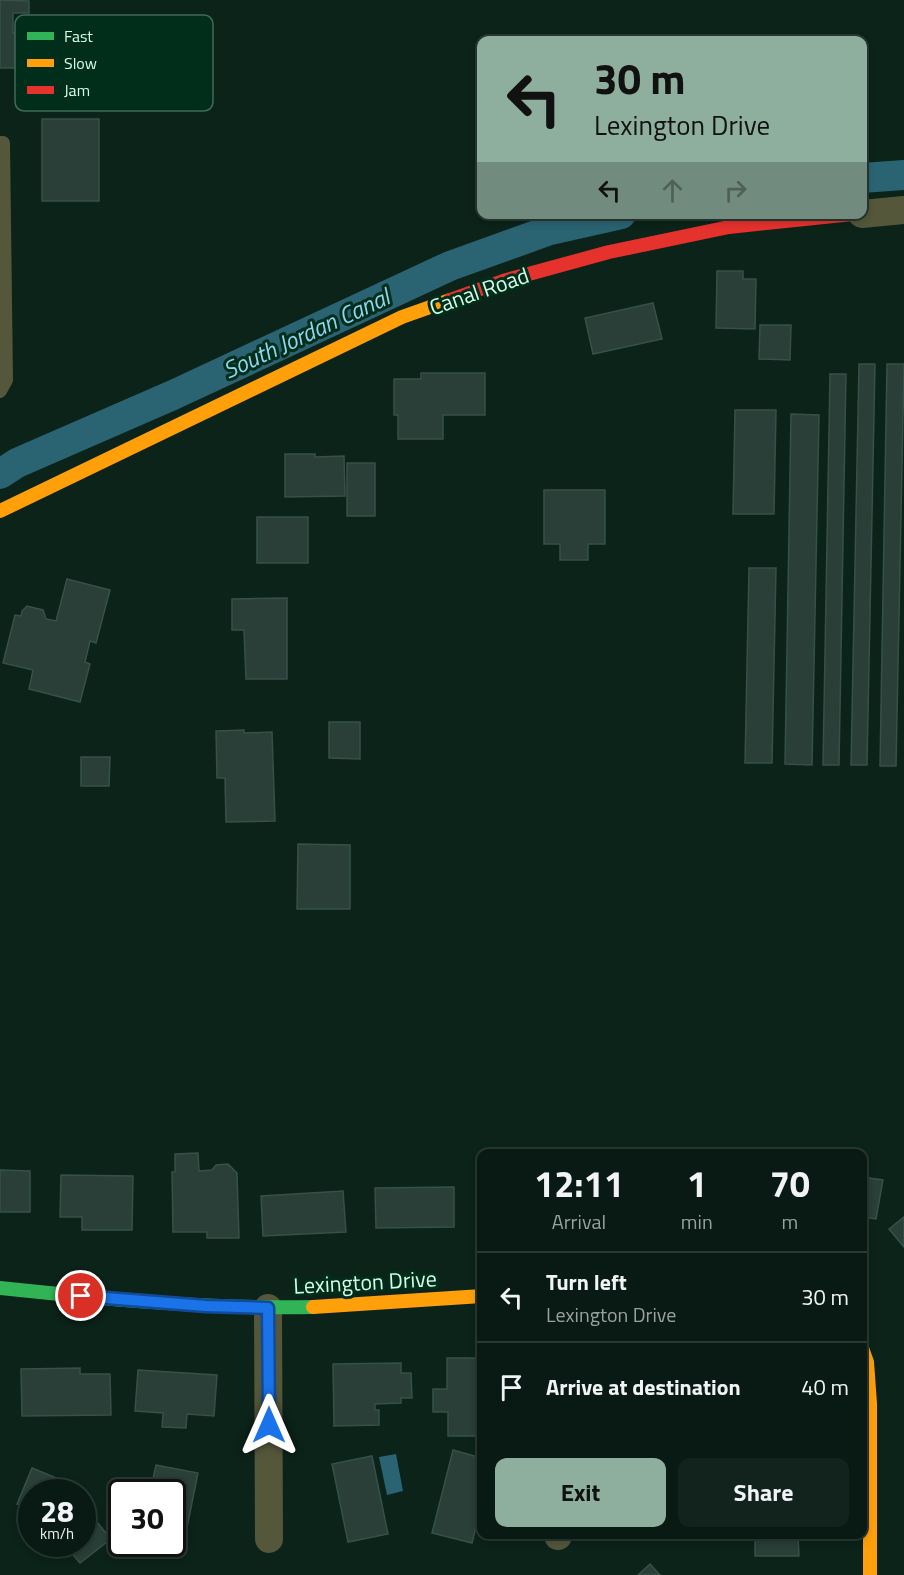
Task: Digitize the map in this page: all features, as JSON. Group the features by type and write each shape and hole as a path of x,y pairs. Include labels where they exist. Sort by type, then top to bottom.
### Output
{"street":[{"path":"867,214 904,210"},
{"name":"Canal Road","path":"0,511 402,317 503,281 609,252 729,227 805,219"},
{"name":"Lexington Drive","path":"0,1288 206,1306 268,1308 319,1307 477,1296"},
{"path":"268,1308 269,1539"},
{"path":"867,1362 870,1404 870,1575"}],"lane":[{"path":"0,144 3,144 6,380 0,391"}],"water":[{"path":"396,1454 403,1491 387,1495 379,1457"}],"building":[{"path":"0,0 29,1 29,13 13,13 15,68 0,68"},
{"path":"42,119 99,119 99,201 42,201"},
{"path":"717,271 743,271 743,279 756,279 755,329 716,328"},
{"path":"653,303 662,339 593,354 585,318"},
{"path":"760,325 791,325 790,360 759,359"},
{"path":"859,364 875,364 867,765 851,765"},
{"path":"887,364 904,364 896,766 880,766"},
{"path":"421,373 485,373 485,415 443,415 443,439 398,439 398,415 394,415 394,379 421,379"},
{"path":"830,374 846,374 839,765 823,765"},
{"path":"735,410 776,410 774,514 733,514"},
{"path":"791,414 819,415 812,765 785,764"},
{"path":"285,454 315,454 315,457 344,456 345,496 285,497"},
{"path":"347,463 375,463 375,516 347,516"},
{"path":"544,490 605,490 605,544 588,544 588,560 560,560 560,544 544,544"},
{"path":"257,517 308,517 308,563 257,563"},
{"path":"749,568 776,568 772,763 745,763"},
{"path":"67,579 110,590 96,643 90,641 85,662 90,664 80,702 29,689 33,670 3,663 15,615 21,616 27,606 43,610 46,619 56,621"},
{"path":"287,598 287,679 246,679 244,630 232,630 232,599"},
{"path":"329,722 360,722 360,759 329,758"},
{"path":"244,730 244,733 272,732 275,821 226,822 225,778 217,778 216,731"},
{"path":"81,757 110,757 109,786 81,786"},
{"path":"298,844 350,845 350,909 297,909"},
{"path":"198,1153 199,1171 212,1170 216,1165 228,1164 237,1173 239,1238 207,1238 207,1232 173,1232 172,1172 175,1172 175,1154"},
{"path":"0,1170 30,1171 30,1212 0,1212"},
{"path":"61,1175 133,1176 132,1230 82,1230 82,1217 60,1217"},
{"path":"867,1178 883,1180 876,1219 867,1218"},
{"path":"454,1187 454,1227 376,1228 375,1188"},
{"path":"343,1191 346,1232 263,1236 261,1196"},
{"path":"904,1217 904,1247 889,1229"},
{"path":"447,1358 477,1358 477,1436 448,1436 448,1412 433,1412 433,1389 447,1389"},
{"path":"401,1363 401,1373 411,1373 412,1398 401,1398 401,1403 375,1404 375,1410 379,1410 379,1425 334,1426 333,1364"},
{"path":"80,1368 80,1374 110,1374 111,1415 22,1416 21,1369"},
{"path":"138,1370 217,1375 214,1416 187,1414 186,1428 162,1427 163,1413 135,1411"},
{"path":"453,1450 477,1457 477,1523 472,1543 432,1533"},
{"path":"372,1456 388,1534 348,1542 332,1464"},
{"path":"156,1465 198,1473 186,1532 186,1479 153,1479"},
{"path":"32,1468 59,1479 27,1479"},
{"path":"96,1521 108,1535 108,1541 96,1551"},
{"path":"755,1539 798,1539 799,1556 755,1556"},
{"path":"75,1557 88,1557 80,1563"},
{"path":"650,1564 660,1575 638,1575"}],"waterway":[{"name":"South Jordan Canal","path":"867,178 904,175"},
{"name":"South Jordan Canal","path":"0,474 17,463 173,395 450,266 550,230 599,219"}],"traffic: fast":[{"path":"0,1288 195,1305 313,1307"}],"traffic: slow":[{"path":"0,511 402,317 450,300"},
{"path":"313,1307 477,1296"},
{"path":"867,1362 870,1404 870,1575"}],"traffic: jam":[{"path":"450,300 503,281 609,252 729,227 805,219"}],"route":[{"path":"81,1296 206,1306 268,1308 269,1425"}]}
